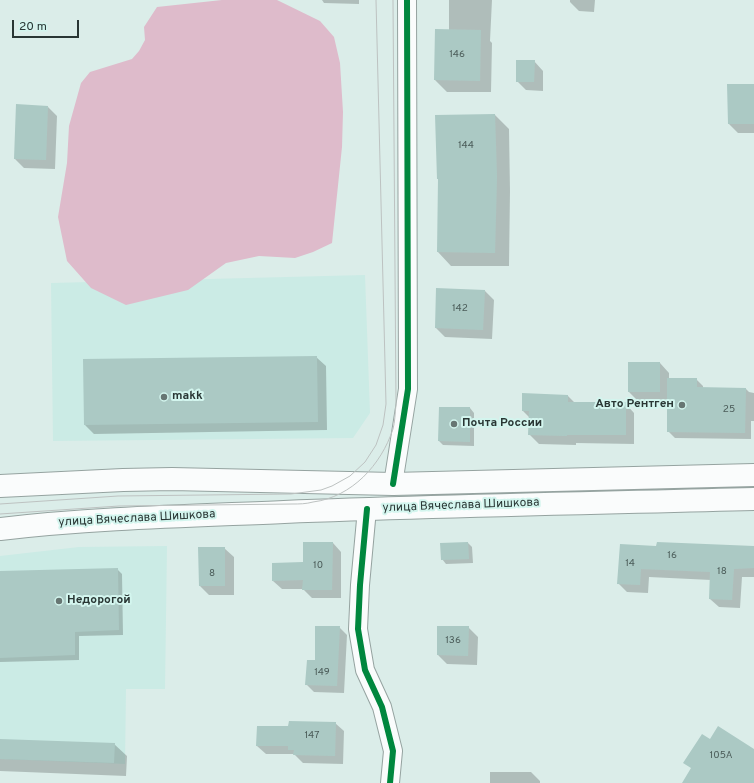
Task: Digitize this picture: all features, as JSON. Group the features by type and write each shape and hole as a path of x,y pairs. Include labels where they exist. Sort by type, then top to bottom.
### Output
{"main road":[{"name":"улица Вячеслава Шишкова","path":"0,486 96,480 172,479 393,484 754,475"},
{"name":"улица Вячеслава Шишкова","path":"0,529 30,525 140,518 367,509 754,498"}],"street":[{"path":"393,484 408,389 407,0"},
{"path":"367,509 360,585 358,629 365,670 382,707 393,751 390,783"}],"shaded area":[{"path":"222,0 277,0 320,21 334,37 340,63 343,112 342,147 332,243 313,252 295,258 259,256 226,263 188,290 126,305 91,288 67,261 58,217 67,163 69,126 81,83 90,72 132,59 139,51 145,40 144,27 157,7"},
{"path":"365,275 370,413 353,438 53,441 51,283"},
{"path":"167,546 165,689 126,689 125,764 0,759 0,556 79,547"}],"building":[{"path":"435,29 481,30 480,81 434,80"},
{"path":"516,60 535,60 534,82 516,82"},
{"path":"727,84 754,84 754,124 728,124"},
{"path":"16,104 48,106 46,160 14,159"},
{"path":"495,114 497,177 495,253 437,252 438,179 435,115"},
{"path":"436,288 485,290 483,330 435,328"},
{"path":"317,356 318,422 84,425 83,359"},
{"path":"628,362 660,362 660,392 628,392"},
{"path":"667,378 697,378 697,387 746,388 745,433 667,432"},
{"path":"522,393 568,395 568,402 626,402 626,435 528,435 529,411 522,411"},
{"name":"Почта России","path":"439,407 470,407 470,442 438,441"},
{"path":"303,542 333,542 332,590 302,590 303,580 272,581 272,563 303,562"},
{"path":"468,542 469,559 441,560 440,543"},
{"path":"657,542 754,546 754,568 734,569 732,600 709,599 710,572 641,569 640,585 617,584 620,544 656,546"},
{"path":"198,547 225,547 225,586 199,586"},
{"name":"Недорогой","path":"118,568 119,630 75,632 75,655 0,658 0,571"},
{"path":"315,626 340,626 337,686 305,685 307,660 315,660"},
{"path":"437,626 469,626 468,656 437,655"},
{"path":"289,721 336,722 335,756 293,755 294,750 288,750 288,746 256,746 257,726 288,726"},
{"path":"718,726 754,749 754,783 682,783 691,768 683,763 702,734 710,739"},
{"path":"0,739 115,743 114,763 0,759"}],"tram line":[{"path":"0,504 118,496 291,494 321,490 332,486 350,476 365,462 376,445 383,425 386,404 376,0"},
{"path":"0,514 119,506 305,504 327,499 340,494 352,486 373,467 388,442 393,429 396,405 393,0"}],"cycle path":[{"path":"393,484 408,389 407,0"},
{"path":"367,509 360,585 358,629 365,670 382,707 393,751 390,783"}],"place":[{"name":"makk","path":"164,397"},
{"name":"Авто Рентген","path":"682,405"},
{"name":"Почта России","path":"454,424"},
{"name":"Недорогой","path":"59,601"}]}
